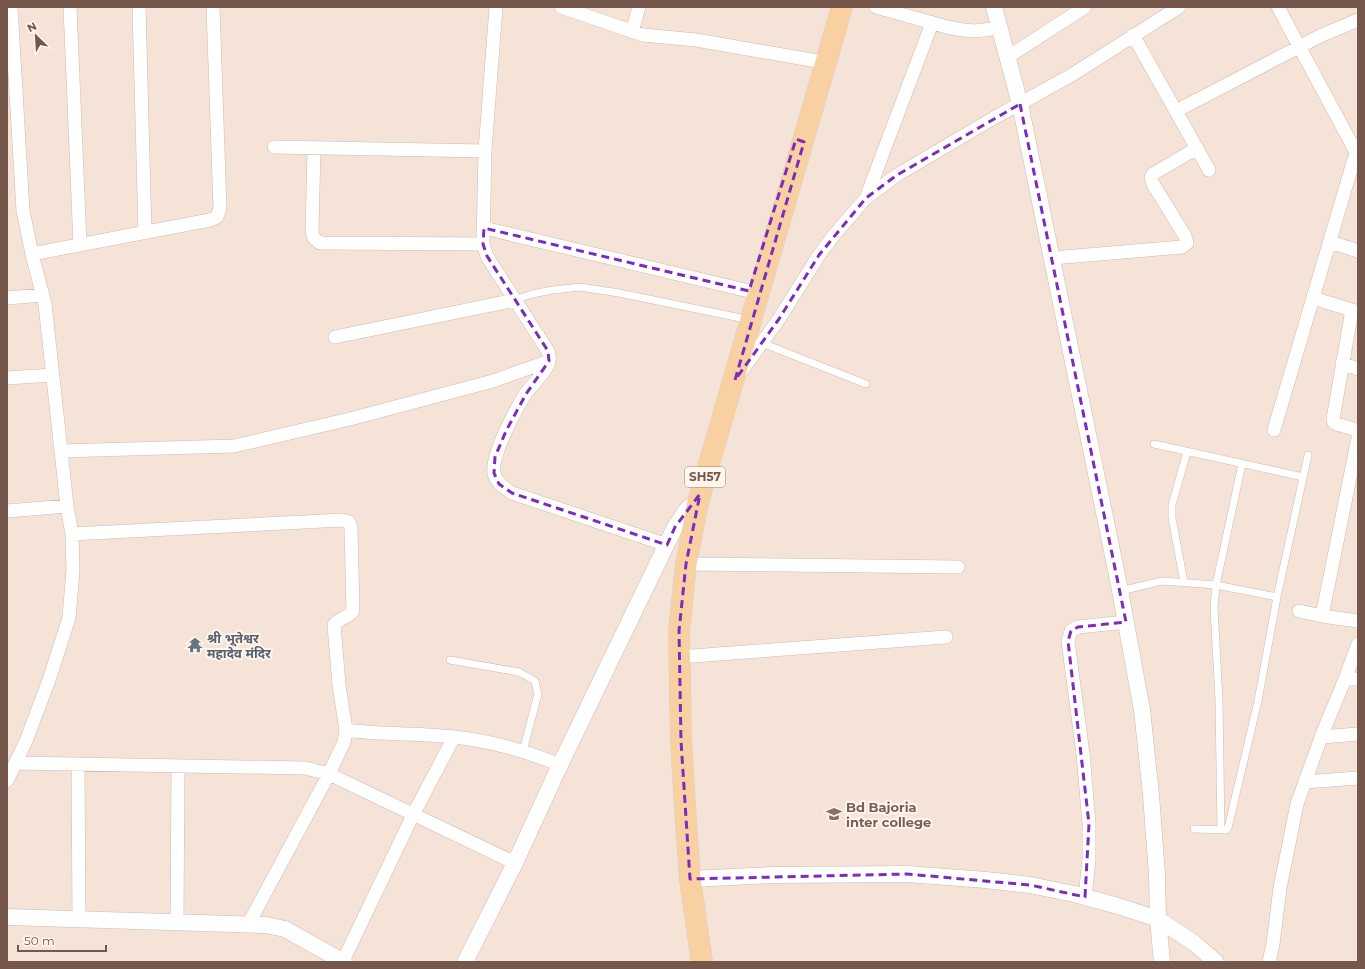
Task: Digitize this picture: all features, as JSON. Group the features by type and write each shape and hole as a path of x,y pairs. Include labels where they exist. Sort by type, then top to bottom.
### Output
{"main road":[{"name":"SH57","path":"702,962 690,879 680,741 679,631 682,591 693,505 730,388 800,140 817,61 832,7"},
{"name":"SH57","path":"692,962 681,896 674,825 670,705 671,630 674,590 715,404 749,291 800,140 842,7"}],"street":[{"path":"7,781 26,741 49,680 68,618 73,570 72,534 67,506 43,295 32,254 23,211 12,133 11,7"},
{"path":"70,7 80,245"},
{"path":"139,7 144,233"},
{"path":"32,254 210,220 217,217 220,208 213,7"},
{"path":"496,7 485,151 483,244 487,256 548,351 549,362 526,394 503,437 495,457 494,473 498,484 512,493 667,545"},
{"path":"562,7 643,35 696,40 817,61"},
{"path":"632,32 639,7"},
{"path":"876,7 958,29 976,31 1000,28"},
{"path":"994,7 1020,104 1120,591 1142,710 1151,795 1162,962"},
{"path":"1008,57 1085,7"},
{"path":"730,388 779,319 819,255 866,198 897,175 992,119 1070,76 1179,7"},
{"path":"1274,430 1354,159 1357,154 1298,47 1278,7"},
{"path":"1176,111 1298,47 1358,20"},
{"path":"866,198 932,23"},
{"path":"1133,35 1209,170"},
{"path":"274,147 485,151"},
{"path":"314,148 312,232 314,238 320,243 483,244"},
{"path":"1052,258 1182,246 1187,243 1185,236 1153,184 1151,178 1153,174 1197,148"},
{"path":"484,228 749,291"},
{"path":"1330,242 1358,251"},
{"path":"7,298 43,295"},
{"path":"1313,298 1355,311 1342,363 1333,419 1334,423 1351,428 1358,432"},
{"path":"335,337 515,300"},
{"path":"61,451 234,446 350,419 493,381 549,362"},
{"path":"1342,363 1358,368"},
{"path":"7,378 52,375"},
{"path":"1322,616 1358,438"},
{"path":"466,962 515,863 560,764 675,527 693,505"},
{"path":"7,511 67,506"},
{"path":"72,534 344,520 349,522 351,528 353,611 350,615 337,621 334,625 339,685 346,730 340,753 248,925"},
{"path":"686,564 958,567"},
{"path":"1300,611 1358,621"},
{"path":"1085,897 1089,860 1089,824 1083,754 1068,641 1071,631 1078,626 1126,622"},
{"path":"679,657 946,637"},
{"path":"1269,962 1273,944 1280,888 1298,804 1321,737 1352,679 1358,644"},
{"path":"346,730 374,734 454,737 489,742 523,751 560,764"},
{"path":"1321,737 1358,734"},
{"path":"7,917 266,925 284,929 343,962 413,815 454,737"},
{"path":"15,763 306,768 329,774 515,863"},
{"path":"78,764 79,919"},
{"path":"177,922 178,766"},
{"path":"1305,782 1358,778"},
{"path":"690,879 774,875 907,874 1030,885 1085,897 1158,919 1194,943 1216,962"}],"lane":[{"path":"515,300 532,294 580,287 619,293 741,318"},
{"path":"762,343 866,384"},
{"path":"1154,444 1303,477"},
{"path":"1184,582 1172,518 1172,505 1187,452"},
{"path":"1194,829 1226,830 1228,828 1258,701 1277,597 1308,455"},
{"path":"1221,830 1219,700 1214,608 1216,585 1242,464"},
{"path":"1120,591 1162,581 1216,585 1277,597"},
{"path":"450,660 519,672 535,681 538,694 523,751"}],"highlighted area":[{"path":"1020,104 1126,622 1078,627 1071,631 1068,641 1089,824 1085,897 1030,885 907,874 690,879 681,741 679,631 686,564 700,494 675,527 667,545 512,493 499,484 494,473 495,457 506,431 526,394 549,361 548,351 487,256 483,244 484,228 749,291 796,139 804,142 735,380 779,319 819,255 866,198 897,175"}],"shaded area":[{"path":"7,7 1358,7 1358,962 7,962"}],"place":[{"name":"श्री भूतेश्वर महादेव मंदिर","path":"195,645"},
{"name":"Bd Bajoria inter college","path":"834,814"}]}
